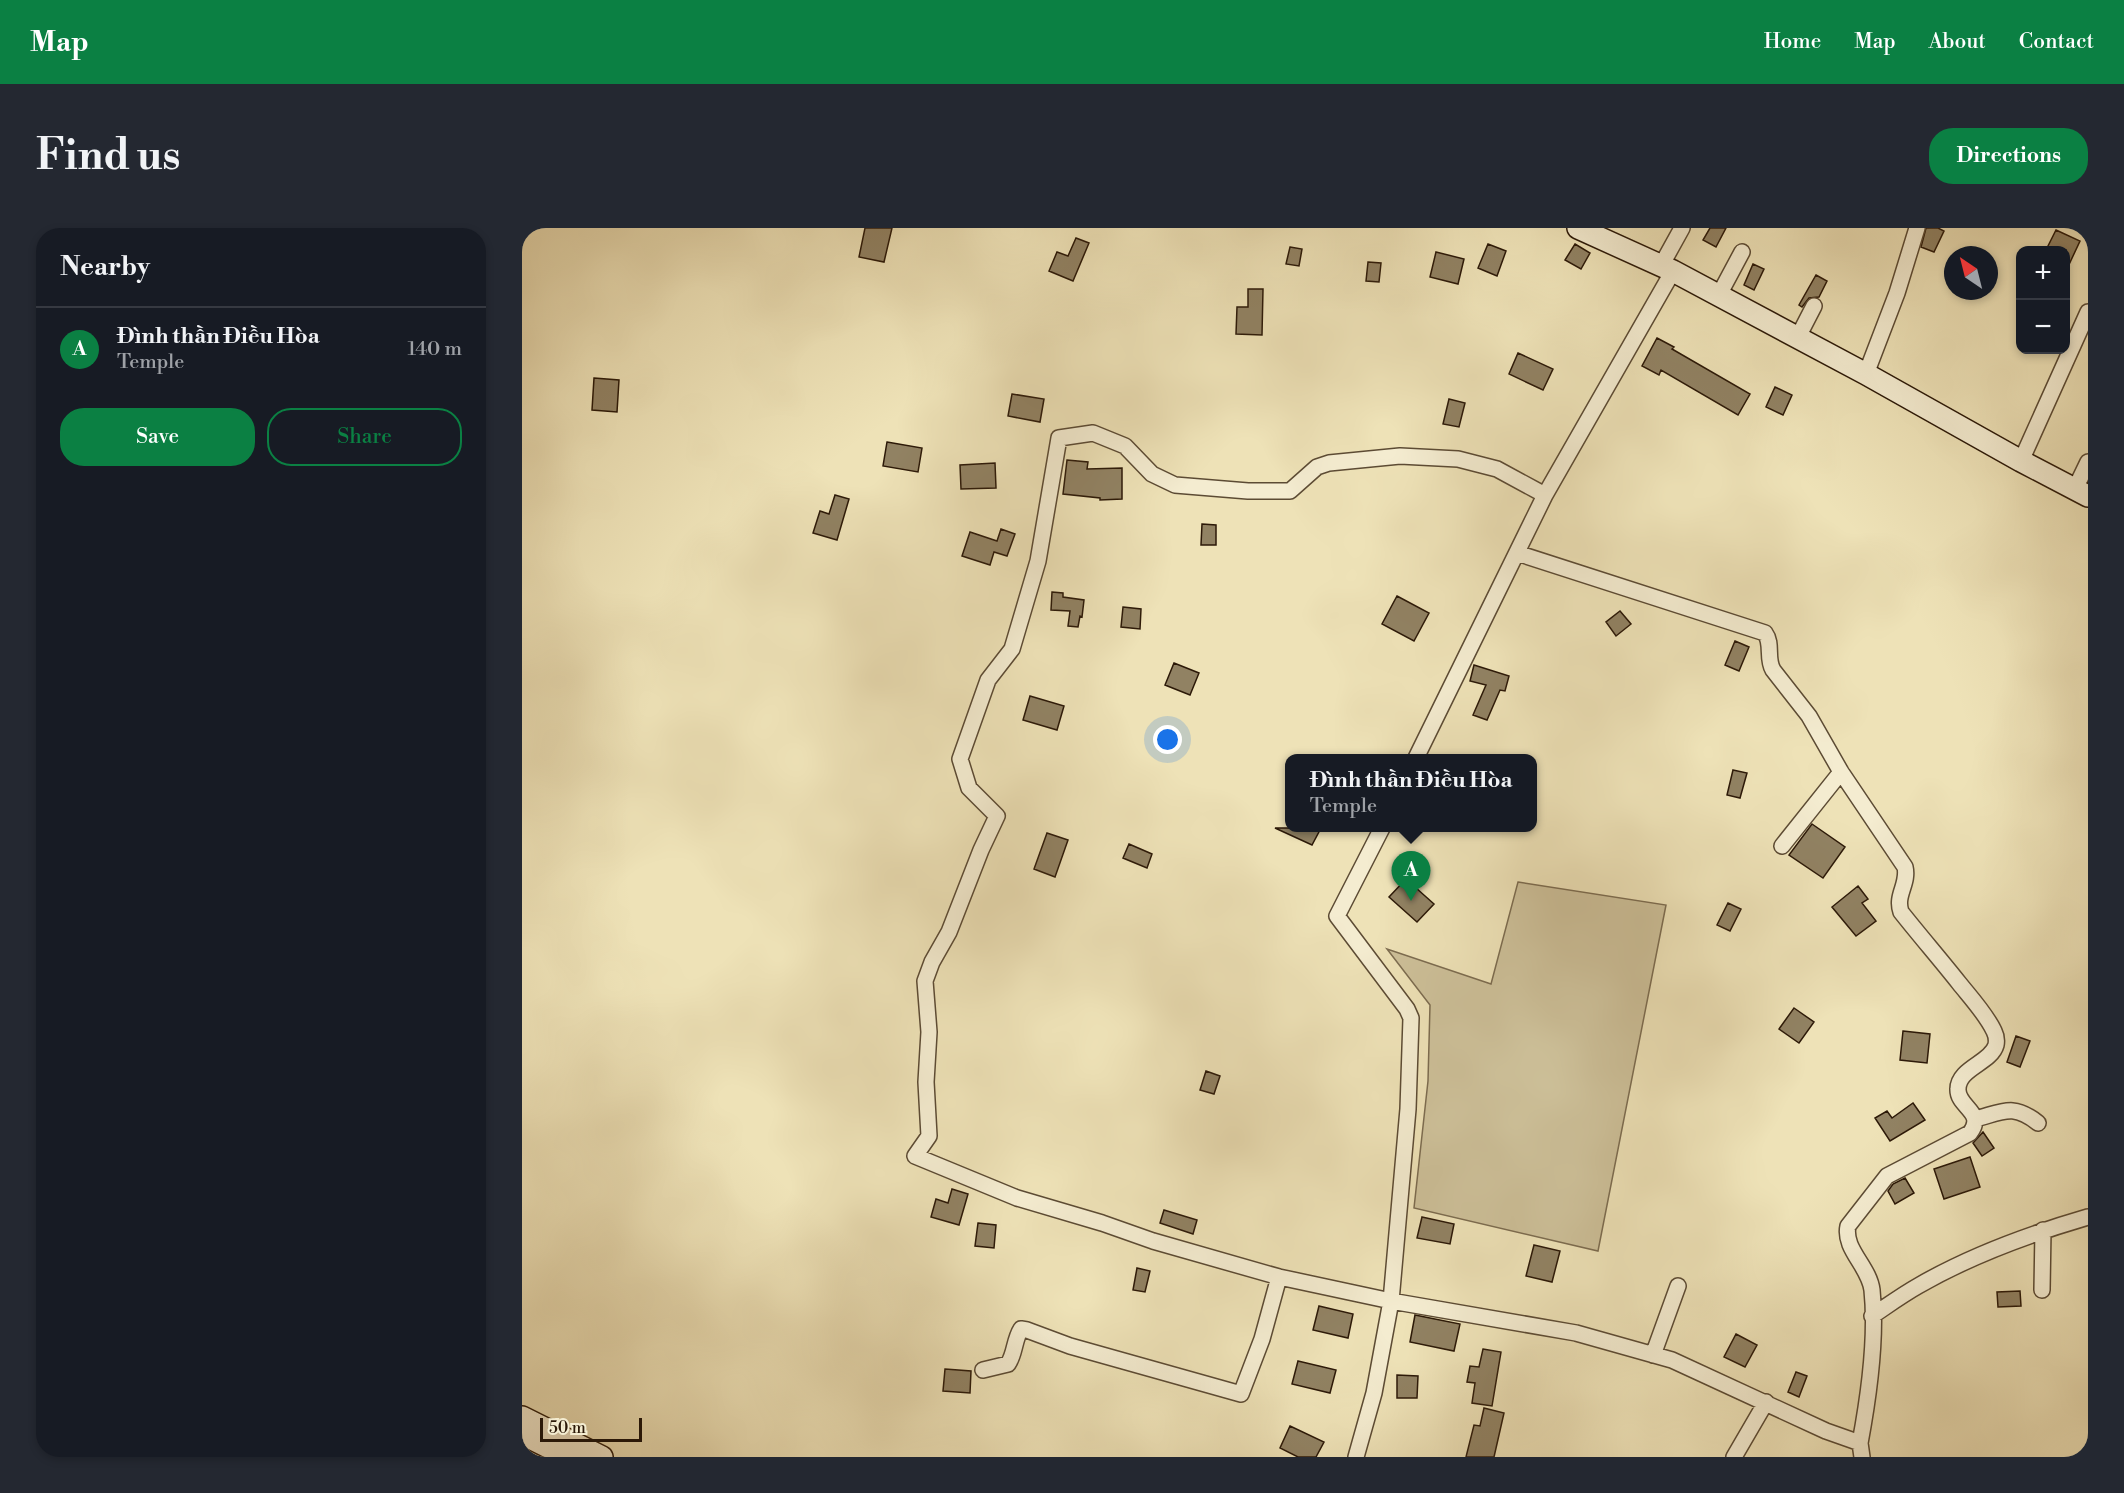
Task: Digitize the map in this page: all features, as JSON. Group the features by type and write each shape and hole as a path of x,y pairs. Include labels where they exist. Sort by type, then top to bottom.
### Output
{"street":[{"path":"1578,228 1667,268 1719,295 2082,493 2088,462"},
{"path":"1418,754 1545,495 1667,268 1682,228"},
{"path":"1866,374 1898,293 1917,228"},
{"path":"1719,295 1742,252"},
{"path":"1798,337 1814,306"},
{"path":"2021,461 2088,312"},
{"path":"1517,553 1765,633 1769,644 1769,664 1809,716 1841,772 1905,867 1907,875 1898,899 1901,912 1977,1006 1994,1031 1996,1038 1993,1051 1964,1077 1958,1088 1959,1095 1975,1119 1975,1126 1970,1132 1887,1176 1848,1226 1846,1235 1849,1244 1870,1281 1872,1344 1861,1450 1827,1431 1672,1360 1576,1333 1391,1300 1279,1277 1152,1241 1102,1223 1017,1198 915,1156 929,1136 926,1082 929,1032 925,981 932,962 949,932 997,816 969,788 960,759 988,681 1012,649 1038,561 1059,438 1093,433 1125,446 1152,474 1175,485 1248,491 1290,491 1317,467 1329,463 1400,456 1458,459 1497,469 1545,495"},
{"path":"1782,846 1841,772"},
{"path":"1356,1457 1374,1393 1391,1300 1408,1109 1411,1018 1407,1009 1337,916 1380,832"},
{"path":"1975,1119 2015,1110 2025,1113 2038,1123"},
{"path":"1872,1316 1918,1286 2043,1230 2088,1217"},
{"path":"2042,1290 2043,1230"},
{"path":"983,1370 1008,1364 1021,1329 1070,1346 1241,1394 1262,1339 1279,1277"},
{"path":"1653,1355 1678,1286"},
{"path":"1734,1457 1766,1402"},
{"path":"522,1417 602,1457"},
{"path":"522,1434 568,1457"}],"shaded area":[{"path":"1518,882 1666,905 1598,1251 1414,1208 1428,1081 1430,1005 1387,949 1491,984"}],"building":[{"path":"865,228 892,228 884,262 859,257"},
{"path":"1710,228 1726,228 1716,247 1703,240"},
{"path":"1926,228 1938,228 1944,231 1934,252 1921,247"},
{"path":"2056,230 2080,241 2070,262 2070,246 2048,246"},
{"path":"1076,238 1089,243 1073,281 1049,271 1057,252 1068,256"},
{"path":"1488,244 1506,251 1497,276 1478,268"},
{"path":"1575,244 1590,253 1581,269 1565,260"},
{"path":"1290,247 1302,249 1299,266 1286,264"},
{"path":"1436,252 1464,259 1458,284 1430,277"},
{"path":"1368,262 1381,263 1379,282 1366,281"},
{"path":"1753,264 1764,269 1754,290 1744,285"},
{"path":"1816,275 1827,281 1819,297 1809,298 1802,307 1799,305"},
{"path":"1248,289 1263,289 1262,335 1236,334 1237,307 1248,307"},
{"path":"1657,338 1750,394 1738,415 1661,370 1659,375 1642,366"},
{"path":"1518,353 1553,369 1543,390 1509,374"},
{"path":"594,378 619,380 617,412 592,410"},
{"path":"1775,387 1792,395 1783,415 1766,407"},
{"path":"1012,394 1044,399 1040,422 1008,416"},
{"path":"1449,399 1465,403 1459,427 1443,424"},
{"path":"887,442 922,448 918,472 883,466"},
{"path":"1067,460 1088,462 1087,469 1122,468 1122,499 1100,500 1100,498 1063,494"},
{"path":"995,463 996,488 961,489 960,465"},
{"path":"835,495 849,499 837,540 813,533 820,511 829,514"},
{"path":"1202,524 1216,525 1216,545 1201,545"},
{"path":"1001,529 1015,534 1007,556 994,552 990,565 962,556 970,532 997,541"},
{"path":"1052,592 1063,593 1063,597 1084,600 1078,627 1068,626 1070,611 1051,610"},
{"path":"1397,596 1429,613 1414,641 1382,624"},
{"path":"1123,607 1141,609 1140,629 1121,627"},
{"path":"1620,611 1631,624 1616,636 1606,622"},
{"path":"1735,641 1749,647 1739,671 1725,665"},
{"path":"1174,663 1199,673 1190,695 1165,685"},
{"path":"1474,665 1509,676 1505,691 1500,690 1487,720 1473,715 1486,685 1470,681"},
{"path":"1030,696 1064,706 1057,730 1023,720"},
{"path":"1733,770 1747,773 1740,798 1727,795"},
{"path":"1812,824 1845,847 1823,878 1789,855"},
{"path":"1275,828 1285,828 1285,832 1319,832 1312,845"},
{"path":"1047,833 1068,840 1055,877 1034,869"},
{"path":"1129,844 1152,854 1147,868 1123,858"},
{"path":"1406,879 1434,904 1417,922 1389,897"},
{"path":"1858,886 1868,899 1862,903 1876,921 1856,936 1832,907"},
{"path":"1728,903 1741,909 1730,931 1717,925"},
{"path":"1794,1008 1814,1022 1799,1043 1779,1029"},
{"path":"1903,1031 1930,1034 1927,1063 1900,1060"},
{"path":"2016,1036 2030,1041 2020,1067 2007,1062"},
{"path":"1206,1071 1220,1076 1214,1094 1200,1090"},
{"path":"1913,1103 1925,1120 1890,1141 1875,1118 1887,1111 1892,1118"},
{"path":"1983,1132 1994,1148 1982,1156 1973,1143"},
{"path":"1970,1157 1980,1187 1944,1199 1934,1169"},
{"path":"1905,1178 1914,1193 1895,1204 1888,1191 1893,1184"},
{"path":"952,1189 968,1194 959,1225 931,1217 936,1199 948,1203"},
{"path":"1164,1210 1197,1220 1193,1234 1160,1223"},
{"path":"1422,1217 1454,1224 1450,1244 1417,1238"},
{"path":"978,1223 996,1225 994,1248 975,1246"},
{"path":"1534,1245 1560,1251 1552,1282 1526,1276"},
{"path":"1137,1268 1150,1271 1145,1292 1133,1290"},
{"path":"2020,1291 2021,1306 1998,1307 1997,1292"},
{"path":"1319,1306 1353,1314 1348,1338 1313,1330"},
{"path":"1415,1315 1460,1324 1454,1351 1410,1342"},
{"path":"1736,1334 1757,1345 1745,1367 1724,1357"},
{"path":"1483,1349 1501,1352 1492,1406 1472,1403 1475,1383 1467,1382 1470,1366 1479,1367"},
{"path":"1298,1361 1336,1370 1330,1393 1292,1384"},
{"path":"945,1369 971,1371 970,1393 943,1391"},
{"path":"1796,1372 1807,1376 1799,1397 1788,1392"},
{"path":"1397,1375 1418,1376 1417,1398 1397,1398"},
{"path":"1484,1408 1504,1413 1494,1457 1466,1457 1474,1425 1480,1426"},
{"path":"1290,1426 1324,1442 1316,1457 1298,1457 1280,1448"}],"place":[{"name":"Đình thần Điều Hòa","path":"1411,901"}]}
